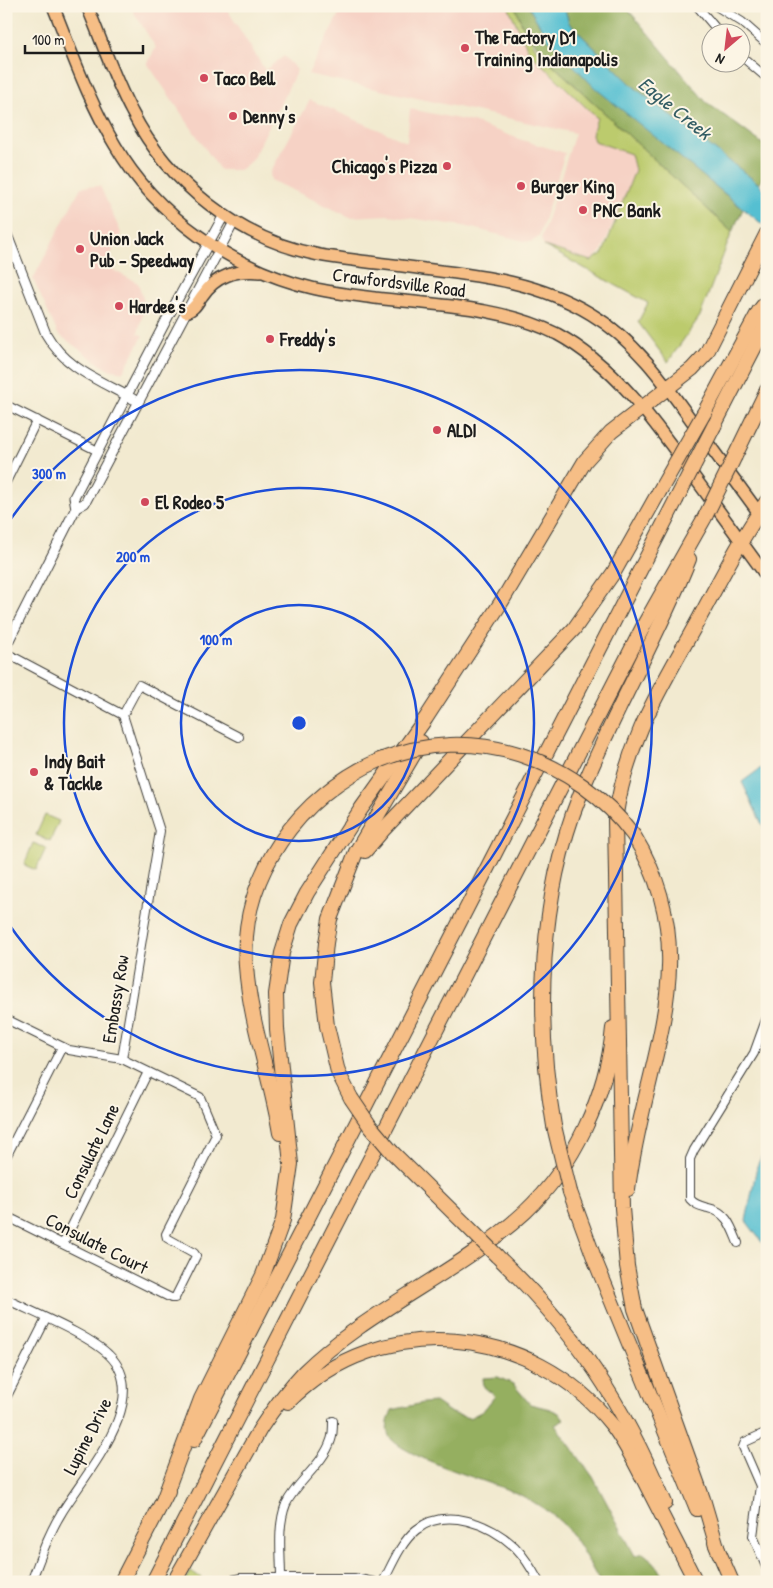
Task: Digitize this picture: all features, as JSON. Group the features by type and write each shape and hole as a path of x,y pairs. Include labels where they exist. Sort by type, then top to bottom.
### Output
{"highway":[{"path":"164,1498 201,1399 274,1250 283,1220 291,1164 277,1029 276,994 282,953 291,924 307,893 361,809 426,718 502,601 585,461 611,432 692,369 706,354 767,233"},
{"path":"347,878 383,830 574,630 614,572 704,413 758,311 767,301"},
{"path":"120,1582 767,323"},
{"path":"153,1582 644,625 705,516 767,390"},
{"path":"718,1550 703,1499 639,1323 632,1295 622,1208 615,820 626,765 652,701 741,542 763,519 767,501"},
{"path":"705,516 678,586 601,745 583,788 561,856 548,927 544,983 547,1083 554,1126 570,1192 596,1264 690,1493 732,1582"},
{"path":"502,601 491,625 356,852 330,919 322,982 330,1041 338,1072 351,1098 370,1126 392,1152 561,1323 589,1359 612,1394 651,1471 696,1582"},
{"path":"288,1178 278,1117 248,987 246,952 251,910 270,858 299,816 317,799 344,779 380,760 411,750 443,745 477,745 514,752 550,765 585,786 612,810 634,836 650,864 664,900 671,960 665,1008 631,1171 626,1252"},
{"path":"174,1582 274,1408 306,1371 349,1336 504,1230 542,1194 564,1164 595,1105 612,1036 617,977"},
{"path":"247,1453 278,1412 294,1396 333,1368 367,1352 400,1343 429,1340 465,1342 504,1350 533,1361 558,1375 586,1398 612,1426 634,1460 696,1582"}],"main road":[{"name":"Crawfordsville Road","path":"53,6 94,106 119,152 156,199 185,225 214,246 268,273 326,291 482,311 527,321 558,335 585,352 614,378 658,426 767,577"},
{"name":"Crawfordsville Road","path":"87,6 130,110 146,136 179,178 229,218 270,240 318,255 499,278 540,290 575,305 610,327 642,357 668,388 763,519"},
{"path":"186,312 194,308 211,284 226,275 241,272 268,273"}],"street":[{"path":"697,6 711,22"},
{"path":"716,6 742,22 767,44"},
{"path":"750,64 767,78"},
{"path":"76,508 74,498 98,451 229,218"},
{"path":"6,232 46,334 53,345 80,372 138,402"},
{"path":"6,646 76,508 85,503 186,312 214,246"},
{"path":"6,405 98,451"},
{"path":"6,482 37,420"},
{"path":"6,653 123,715 139,685 239,737"},
{"name":"Embassy Row","path":"123,715 160,831 122,1059 200,1098 216,1136 166,1234 167,1238 196,1256 176,1296 173,1298"},
{"path":"738,1243 731,1224 722,1213 696,1205 690,1199 690,1159 754,1052 767,1016"},
{"path":"6,1019 69,1050 122,1059"},
{"path":"6,1157 62,1047"},
{"name":"Consulate Lane","path":"63,1244 148,1072"},
{"name":"Consulate Court","path":"6,1216 173,1298"},
{"name":"Lupine Drive","path":"6,1299 97,1345 108,1354 120,1372 124,1397 120,1414 94,1465 56,1523 31,1582"},
{"path":"6,1398 46,1319"},
{"path":"281,1578 281,1527 285,1509 291,1496 324,1455 332,1440 333,1421"},
{"path":"767,1432 745,1442 744,1449 760,1486 754,1540 767,1569"},
{"path":"383,1582 403,1546 414,1531 434,1520 452,1518 463,1519 488,1529 507,1540 524,1557 539,1582"},
{"path":"223,1582 241,1578 354,1578 374,1582"}],"shaded area":[{"path":"130,6 225,6 265,70 284,56 297,70 252,160 240,170 220,170 147,63 156,48"},
{"path":"343,6 508,6 530,53 598,118 592,133 594,141 631,154 635,171 602,250 591,261 544,246 541,239 575,133 308,74"},
{"path":"310,100 407,142 410,109 473,122 565,153 539,237 531,242 524,241 464,226 389,215 350,217 271,180 270,173"},
{"path":"100,186 121,233 105,266 138,283 145,305 138,333 143,336 123,372 107,369 58,334 33,279 81,187"}],"green space":[{"path":"508,6 515,6 523,27 537,50 732,232 700,316 668,362 638,322 648,303 544,246 591,261 603,253 635,170 631,154 594,141 592,134 597,118 529,52"},
{"path":"515,6 528,6 548,39 679,156 743,209 732,232 547,59 523,27"},
{"path":"564,6 625,6 706,102 767,147 767,169 759,184 634,87 569,23"},
{"path":"45,815 59,821 50,841 36,835"},
{"path":"33,843 46,848 36,870 24,865"},
{"path":"498,1377 513,1384 530,1404 559,1413 564,1420 555,1425 593,1477 635,1556 643,1553 654,1562 666,1582 600,1582 580,1546 568,1530 544,1509 516,1493 409,1452 396,1444 389,1436 387,1426 392,1410 435,1402 451,1413 469,1418 483,1411 495,1396 484,1387 483,1378"},
{"path":"191,1571 204,1580 203,1582 185,1582"}],"water":[{"name":"Eagle Creek","path":"528,6 564,6 569,23 634,87 759,184 767,192 767,228 595,88 548,39"},
{"path":"767,767 767,835 742,782 761,768"},
{"path":"767,1145 767,1249 746,1221 757,1166"}],"place":[{"name":"The Factory D1 Training Indianapolis","path":"465,48"},
{"name":"Taco Bell","path":"204,78"},
{"name":"Denny's","path":"233,116"},
{"name":"Chicago's Pizza","path":"447,166"},
{"name":"Burger King","path":"521,186"},
{"name":"PNC Bank","path":"583,210"},
{"name":"Union Jack Pub - Speedway","path":"80,249"},
{"name":"Hardee's","path":"119,306"},
{"name":"Freddy's","path":"270,339"},
{"name":"ALDI","path":"437,430"},
{"name":"El Rodeo 5","path":"145,502"},
{"name":"Indy Bait & Tackle","path":"34,772"}]}
